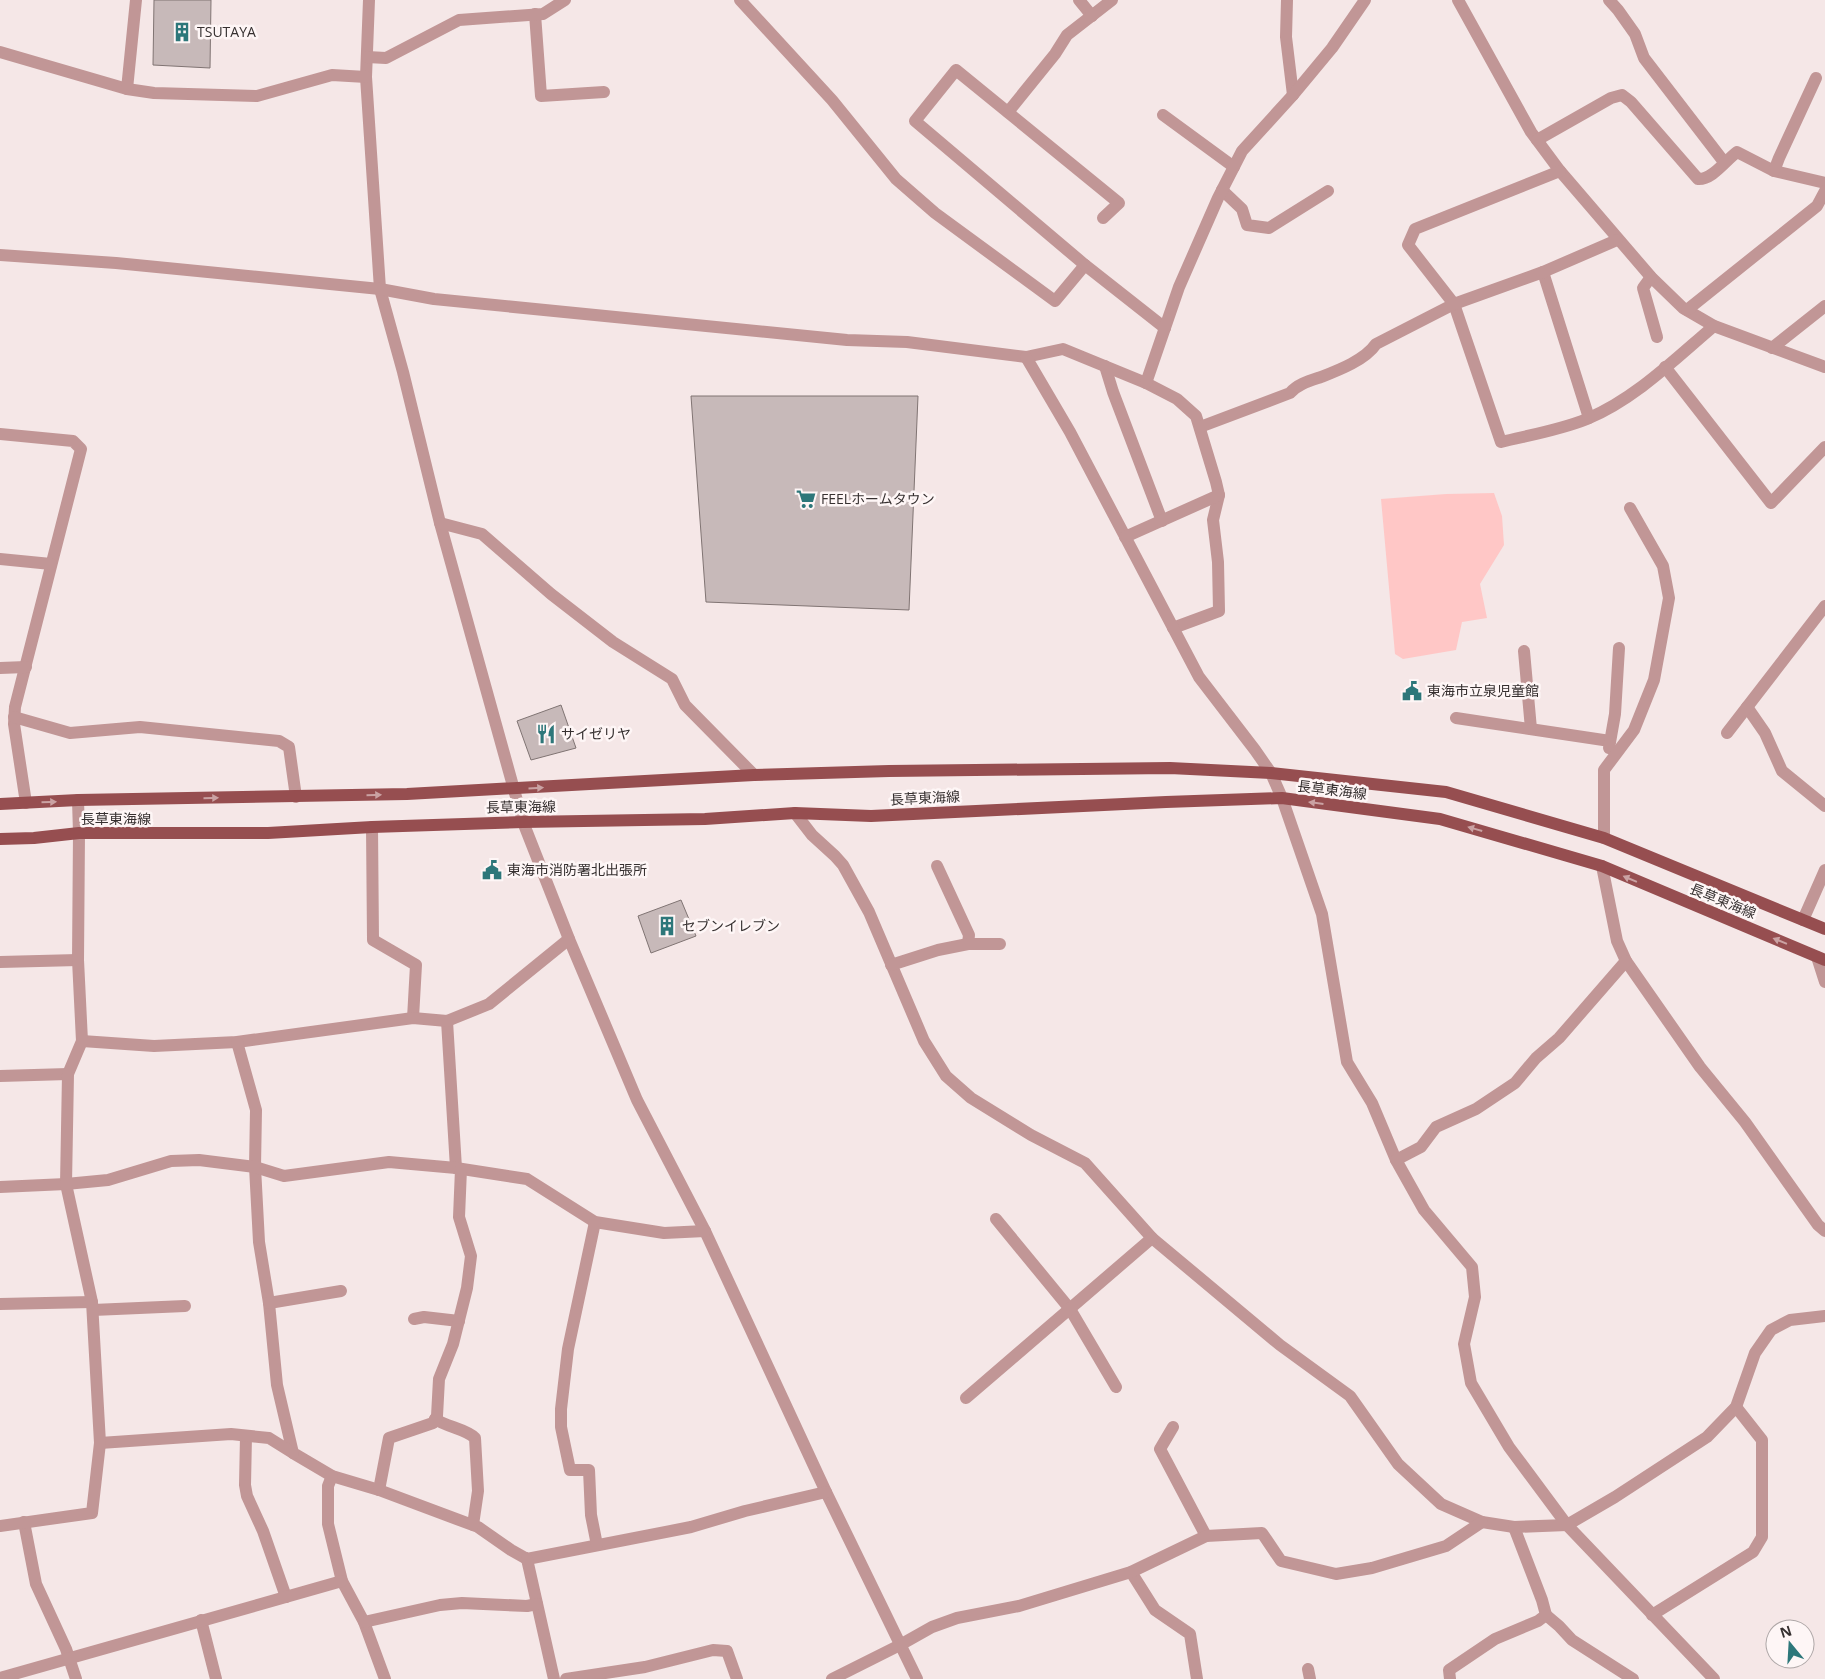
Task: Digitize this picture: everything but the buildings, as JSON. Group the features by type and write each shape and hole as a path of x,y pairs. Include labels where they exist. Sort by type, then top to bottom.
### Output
{"main road":[{"name":"長草東海線","path":"0,804 78,800 296,797 514,789 754,775 889,771 1170,768 1270,773 1446,792 1604,838 1825,929"},
{"name":"長草東海線","path":"0,839 34,838 79,833 268,833 372,827 705,819 795,814 871,816 1282,798 1440,819 1602,866 1821,958"}],"street":[{"path":"126,89 136,0"},
{"path":"369,0 366,77 380,289 403,372 440,523 523,822 569,939 637,1100 705,1231 826,1492 917,1679"},
{"path":"367,57 386,58 459,20 543,14 565,0"},
{"path":"740,0 832,100 896,179 935,213 1055,300 1085,265"},
{"path":"1080,0 1092,16"},
{"path":"1008,112 1055,54 1067,35 1112,0"},
{"path":"1287,0 1286,37 1293,95"},
{"path":"1146,383 1180,287 1222,190 1242,151 1293,95 1332,48 1366,0"},
{"path":"1458,0 1531,132 1560,171 1651,277 1687,310 1714,326 1825,367"},
{"path":"1609,0 1635,34 1644,58 1724,162"},
{"path":"535,14 541,96 604,92"},
{"path":"0,52 126,89 154,93 257,96 332,75 366,77"},
{"path":"1103,218 1119,203 956,70 915,121 1085,265 1165,328"},
{"path":"1774,171 1816,78"},
{"path":"1537,140 1611,98 1622,95 1631,102 1698,179 1705,180 1737,152 1774,171 1825,183"},
{"path":"1163,114 1234,167"},
{"path":"1560,171 1415,229 1408,245 1454,304 1501,442 1572,425 1589,418 1626,397 1714,326"},
{"path":"1222,190 1242,209 1247,225 1269,228 1328,191"},
{"path":"1687,310 1817,206 1825,191"},
{"path":"1200,427 1290,393 1296,386 1329,374 1370,353 1376,344 1454,304 1543,272 1618,240"},
{"path":"0,256 116,263 380,289 434,299 847,340 907,342 1026,357 1063,349 1146,383 1177,400 1196,416 1219,495 1213,520 1218,562 1218,611 1173,628"},
{"path":"1543,272 1589,418"},
{"path":"1651,277 1643,288 1657,338"},
{"path":"1772,348 1825,306"},
{"path":"1026,357 1070,432 1199,677 1270,773 1282,798 1322,914 1347,1062 1372,1102 1396,1160 1424,1210 1472,1267 1475,1297 1464,1344 1471,1383 1509,1447 1567,1525 1714,1679"},
{"path":"1105,366 1113,392 1162,520"},
{"path":"1665,367 1771,503 1825,447"},
{"path":"0,434 74,442 81,450 15,707 14,717 26,802"},
{"path":"1124,537 1219,495"},
{"path":"1604,770 1634,730 1654,680 1668,598 1663,566 1630,508"},
{"path":"440,523 482,534 551,594 606,636 672,679 685,706 754,775"},
{"path":"0,559 51,564"},
{"path":"1727,732 1825,606"},
{"path":"1604,838 1604,770 1615,714 1619,648"},
{"path":"1524,651 1531,729"},
{"path":"0,668 26,667"},
{"path":"1746,707 1765,733 1782,771 1825,806"},
{"path":"14,717 70,733 140,727 279,740 289,748 296,797"},
{"path":"1456,718 1610,741"},
{"path":"0,1526 92,1513 100,1442 92,1306 66,1184 68,1074 82,1041 78,960 78,800"},
{"path":"795,814 812,835 842,865 869,912 924,1041 946,1076 971,1098 1031,1135 1084,1163 1152,1238 1280,1345 1350,1396 1398,1464 1441,1504 1482,1522 1514,1527 1567,1525 1615,1497 1707,1437 1736,1407 1755,1353 1771,1330 1790,1320 1825,1316"},
{"path":"372,827 373,940 416,966 413,1018"},
{"path":"937,866 969,936 968,944"},
{"path":"1602,866 1617,941 1626,961 1700,1067 1746,1122 1818,1225 1825,1231"},
{"path":"1803,920 1825,870"},
{"path":"82,1041 154,1046 237,1042 413,1018 447,1021 488,1004 569,939"},
{"path":"892,965 938,950 968,944 1000,944"},
{"path":"1821,958 1825,982"},
{"path":"0,962 78,960"},
{"path":"1396,1160 1420,1147 1436,1127 1476,1109 1515,1083 1536,1058 1559,1038 1626,961"},
{"path":"379,1490 389,1438 433,1423 437,1416 439,1379 453,1344 467,1288 470,1256 459,1217 458,1169 447,1021"},
{"path":"237,1042 256,1110 255,1167 259,1242 269,1303 278,1385 293,1453"},
{"path":"0,1076 68,1074"},
{"path":"0,1187 108,1180 171,1161 199,1160 255,1167 284,1176 389,1162 527,1179 595,1222 664,1233 705,1231"},
{"path":"996,1220 1070,1309 1116,1387"},
{"path":"595,1222 568,1348 561,1409 561,1427 570,1470 589,1470 591,1515 597,1545"},
{"path":"966,1398 1152,1238"},
{"path":"269,1303 341,1291"},
{"path":"0,1304 185,1306"},
{"path":"414,1319 424,1317 459,1321"},
{"path":"1652,1615 1753,1552 1762,1537 1762,1440 1736,1407"},
{"path":"435,1419 445,1426 471,1433 475,1438 478,1491 473,1525"},
{"path":"1173,1427 1160,1449 1206,1536"},
{"path":"100,1442 231,1434 269,1438 332,1476 379,1490 478,1527 527,1559 691,1527 746,1511 826,1492"},
{"path":"246,1436 245,1485 247,1496 264,1530 286,1597"},
{"path":"332,1476 328,1486 328,1524 342,1581 364,1622 385,1679"},
{"path":"24,1522 36,1584 76,1679"},
{"path":"832,1679 932,1627 957,1618 1019,1606 1131,1572 1206,1536 1262,1533 1282,1561 1336,1574 1372,1568 1446,1546 1482,1522"},
{"path":"1514,1527 1542,1600 1546,1616 1572,1640 1633,1679"},
{"path":"527,1559 554,1679"},
{"path":"1131,1572 1155,1610 1190,1634 1197,1679"},
{"path":"3,1678 342,1581"},
{"path":"364,1622 440,1605 527,1606 537,1604"},
{"path":"1450,1679 1449,1670 1495,1639 1546,1616"},
{"path":"201,1620 216,1679"},
{"path":"566,1679 645,1667 713,1650 727,1651 737,1679"}],"shaded area":[{"path":"1494,493 1502,516 1504,545 1480,584 1487,618 1462,622 1456,650 1403,659 1395,654 1381,499 1446,494"}],"place":[{"name":"TSUTAYA","path":"182,32"},
{"name":"FEELホームタウン","path":"806,499"},
{"name":"東海市立泉児童館","path":"1412,691"},
{"name":"サイゼリヤ","path":"546,734"},
{"name":"東海市消防署北出張所","path":"492,870"},
{"name":"セブンイレブン","path":"667,926"}]}
